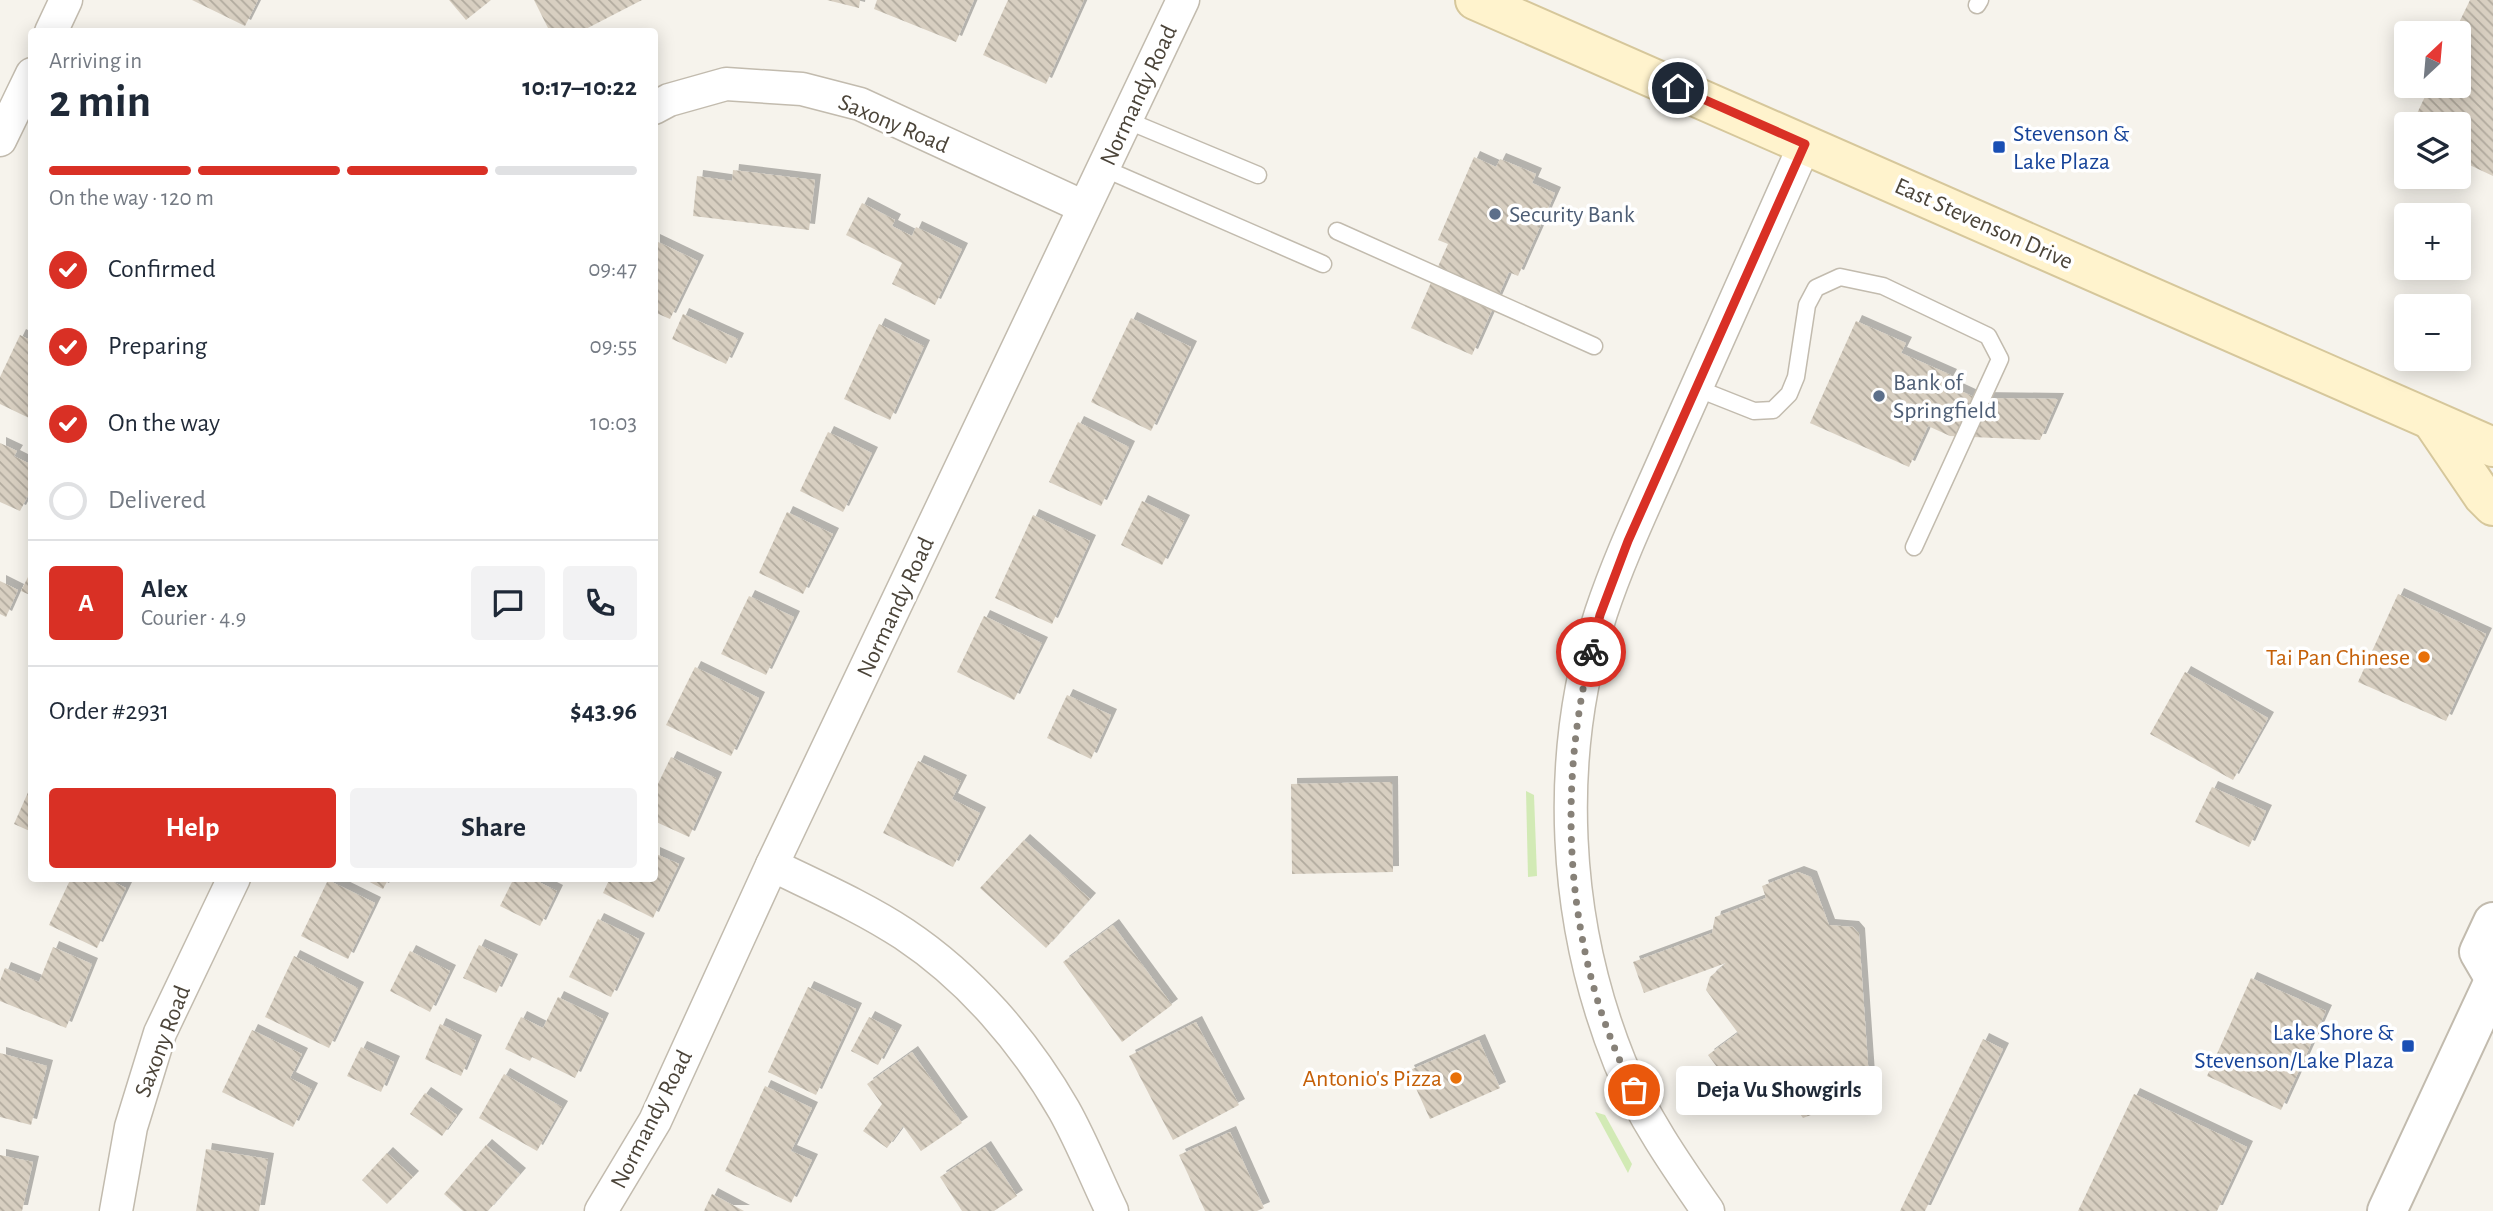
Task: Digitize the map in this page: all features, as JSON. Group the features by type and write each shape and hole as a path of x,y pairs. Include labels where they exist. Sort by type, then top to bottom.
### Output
{"main road":[{"name":"East Stevenson Drive","path":"1475,0 2493,447"},
{"path":"2432,421 2483,496 2493,506"}],"street":[{"path":"53,28 66,0"},
{"name":"Normandy Road","path":"601,1211 655,1121 772,865 1183,0"},
{"path":"0,141 28,82"},
{"name":"Saxony Road","path":"658,106 668,100 726,84 802,89 860,104 1084,207"},
{"path":"1708,1211 1653,1127 1621,1065 1588,961 1570,839 1572,768 1581,693 1600,615 1628,541 1805,144"},
{"path":"772,865 871,913 906,936 970,986 1019,1043 1064,1110 1112,1211"},
{"name":"Saxony Road","path":"116,1211 131,1127 160,1033 232,882"},
{"path":"2493,922 2479,951 2493,976"},
{"path":"2387,1211 2493,983"}],"lane":[{"path":"1126,120 1258,175"},
{"path":"1103,168 1323,264"},
{"path":"1337,231 1594,346"},
{"path":"1696,388 1754,411 1773,410 1789,394 1796,377 1807,305 1816,288 1840,277 1883,286 1988,336 2000,359 1914,547"}],"green space":[{"path":"1526,791 1534,795 1537,876 1528,877"},
{"path":"1595,1112 1605,1115 1632,1164 1628,1173"}],"building":[{"path":"192,0 258,0 245,26"},
{"path":"449,0 491,0 466,20"},
{"path":"534,0 642,0 588,28 548,28"},
{"path":"827,0 860,0 859,8"},
{"path":"877,0 974,0 956,42 874,9"},
{"path":"1008,0 1084,0 1046,84 983,55"},
{"path":"2470,0 2493,0 2493,176 2471,166 2471,112 2418,112 2424,98 2471,98 2471,21 2460,21"},
{"path":"1474,157 1496,167 1500,159 1536,174 1532,183 1555,193 1518,276 1509,272 1472,355 1411,328 1448,244 1438,240"},
{"path":"733,170 815,180 809,230 693,216 697,176 732,181"},
{"path":"862,203 895,220 892,226 912,236 916,227 962,249 935,305 892,284 902,263 846,235"},
{"path":"658,242 698,261 670,319 658,314"},
{"path":"683,314 738,339 726,364 672,339"},
{"path":"1131,318 1191,347 1151,431 1091,402"},
{"path":"1856,321 1906,343 1901,353 1951,375 1946,384 1976,398 2058,399 2040,440 1950,436 1928,426 1909,467 1810,423"},
{"path":"879,324 924,346 890,420 844,399"},
{"path":"20,335 28,339 28,418 0,404 0,377"},
{"path":"1078,422 1129,447 1101,506 1049,482"},
{"path":"828,432 872,453 843,512 800,491"},
{"path":"0,443 17,451 14,456 28,463 28,496 20,511 0,502"},
{"path":"1142,501 1184,521 1162,565 1121,545"},
{"path":"787,512 833,534 803,594 759,573"},
{"path":"1033,515 1090,541 1052,624 995,598"},
{"path":"28,577 28,594 21,591"},
{"path":"0,581 18,590 6,617 0,614"},
{"path":"2398,594 2486,634 2446,721 2358,682"},
{"path":"749,596 794,617 766,675 721,654"},
{"path":"984,616 1042,643 1014,700 957,672"},
{"path":"695,667 759,698 731,756 666,725"},
{"path":"2185,672 2268,718 2233,780 2150,734"},
{"path":"1067,695 1111,715 1091,759 1047,738"},
{"path":"671,757 716,778 689,837 658,823 658,784"},
{"path":"918,761 961,781 952,799 980,813 953,867 883,833"},
{"path":"1392,782 1393,872 1292,874 1291,784"},
{"path":"2212,787 2266,811 2249,847 2195,822"},
{"path":"28,792 28,830 14,824"},
{"path":"1024,840 1090,899 1046,948 980,888"},
{"path":"658,855 679,864 653,918 603,893 608,882 658,882"},
{"path":"1798,872 1811,877 1829,925 1853,927 1859,934 1870,1093 1803,1118 1770,1074 1739,1097 1708,1055 1738,1033 1706,990 1710,977 1726,963 1644,993 1633,962 1712,933 1715,917 1766,898 1762,886"},
{"path":"69,882 114,882 126,888 97,948 49,925"},
{"path":"327,882 375,903 348,959 301,936"},
{"path":"370,882 387,882 383,889"},
{"path":"512,882 539,882 557,891 540,926 500,906"},
{"path":"598,919 639,939 611,997 569,977"},
{"path":"1113,925 1172,1005 1122,1042 1063,962"},
{"path":"479,945 512,960 496,993 463,978"},
{"path":"53,947 92,964 66,1028 0,1001 0,981 5,968 39,982"},
{"path":"410,951 450,971 430,1012 390,991"},
{"path":"294,956 358,988 329,1048 265,1017"},
{"path":"2251,978 2326,1011 2281,1110 2207,1076"},
{"path":"808,987 856,1009 816,1095 768,1072"},
{"path":"558,997 603,1019 575,1078 532,1057 530,1061 505,1049 521,1017 543,1028"},
{"path":"869,1017 896,1031 878,1065 851,1051"},
{"path":"1196,1022 1239,1105 1173,1140 1129,1056"},
{"path":"440,1024 476,1041 461,1076 425,1059"},
{"path":"252,1030 302,1054 290,1078 312,1089 293,1127 222,1092"},
{"path":"1983,1039 2003,1049 1925,1211 1900,1211"},
{"path":"1479,1040 1500,1088 1430,1119 1408,1071"},
{"path":"361,1047 394,1062 381,1092 347,1076"},
{"path":"912,1052 962,1123 921,1151 903,1126 887,1148 863,1131 882,1104 867,1084"},
{"path":"0,1053 47,1066 31,1125 0,1117"},
{"path":"504,1074 562,1107 537,1151 479,1118"},
{"path":"765,1086 812,1108 791,1151 812,1160 791,1203 725,1171"},
{"path":"425,1093 457,1115 442,1136 410,1114"},
{"path":"2134,1094 2247,1147 2217,1211 2078,1211"},
{"path":"1230,1132 1264,1208 1257,1211 1205,1211 1179,1155"},
{"path":"486,1145 520,1174 488,1211 463,1211 444,1194"},
{"path":"985,1147 1017,1196 994,1211 962,1211 940,1177"},
{"path":"206,1149 268,1159 259,1211 196,1211"},
{"path":"387,1153 413,1177 387,1204 362,1180"},
{"path":"0,1155 33,1162 22,1211 0,1211"},
{"path":"712,1194 744,1211 704,1211"}],"way so far":[{"path":"1591,652 1581,693 1572,768 1570,839 1588,961 1621,1065 1634,1090"}],"place":[{"name":"Stevenson & Lake Plaza","path":"1999,147"},
{"name":"Security Bank","path":"1495,214"},
{"name":"Bank of Springfield","path":"1879,396"},
{"name":"Tai Pan Chinese","path":"2424,657"},
{"name":"Lake Shore & Stevenson/Lake Plaza","path":"2408,1046"},
{"name":"Antonio's Pizza","path":"1456,1078"},
{"name":"Deja Vu Showgirls","path":"1634,1090"}],"route":[{"path":"1591,652 1600,615 1628,541 1805,144 1678,88"}]}
